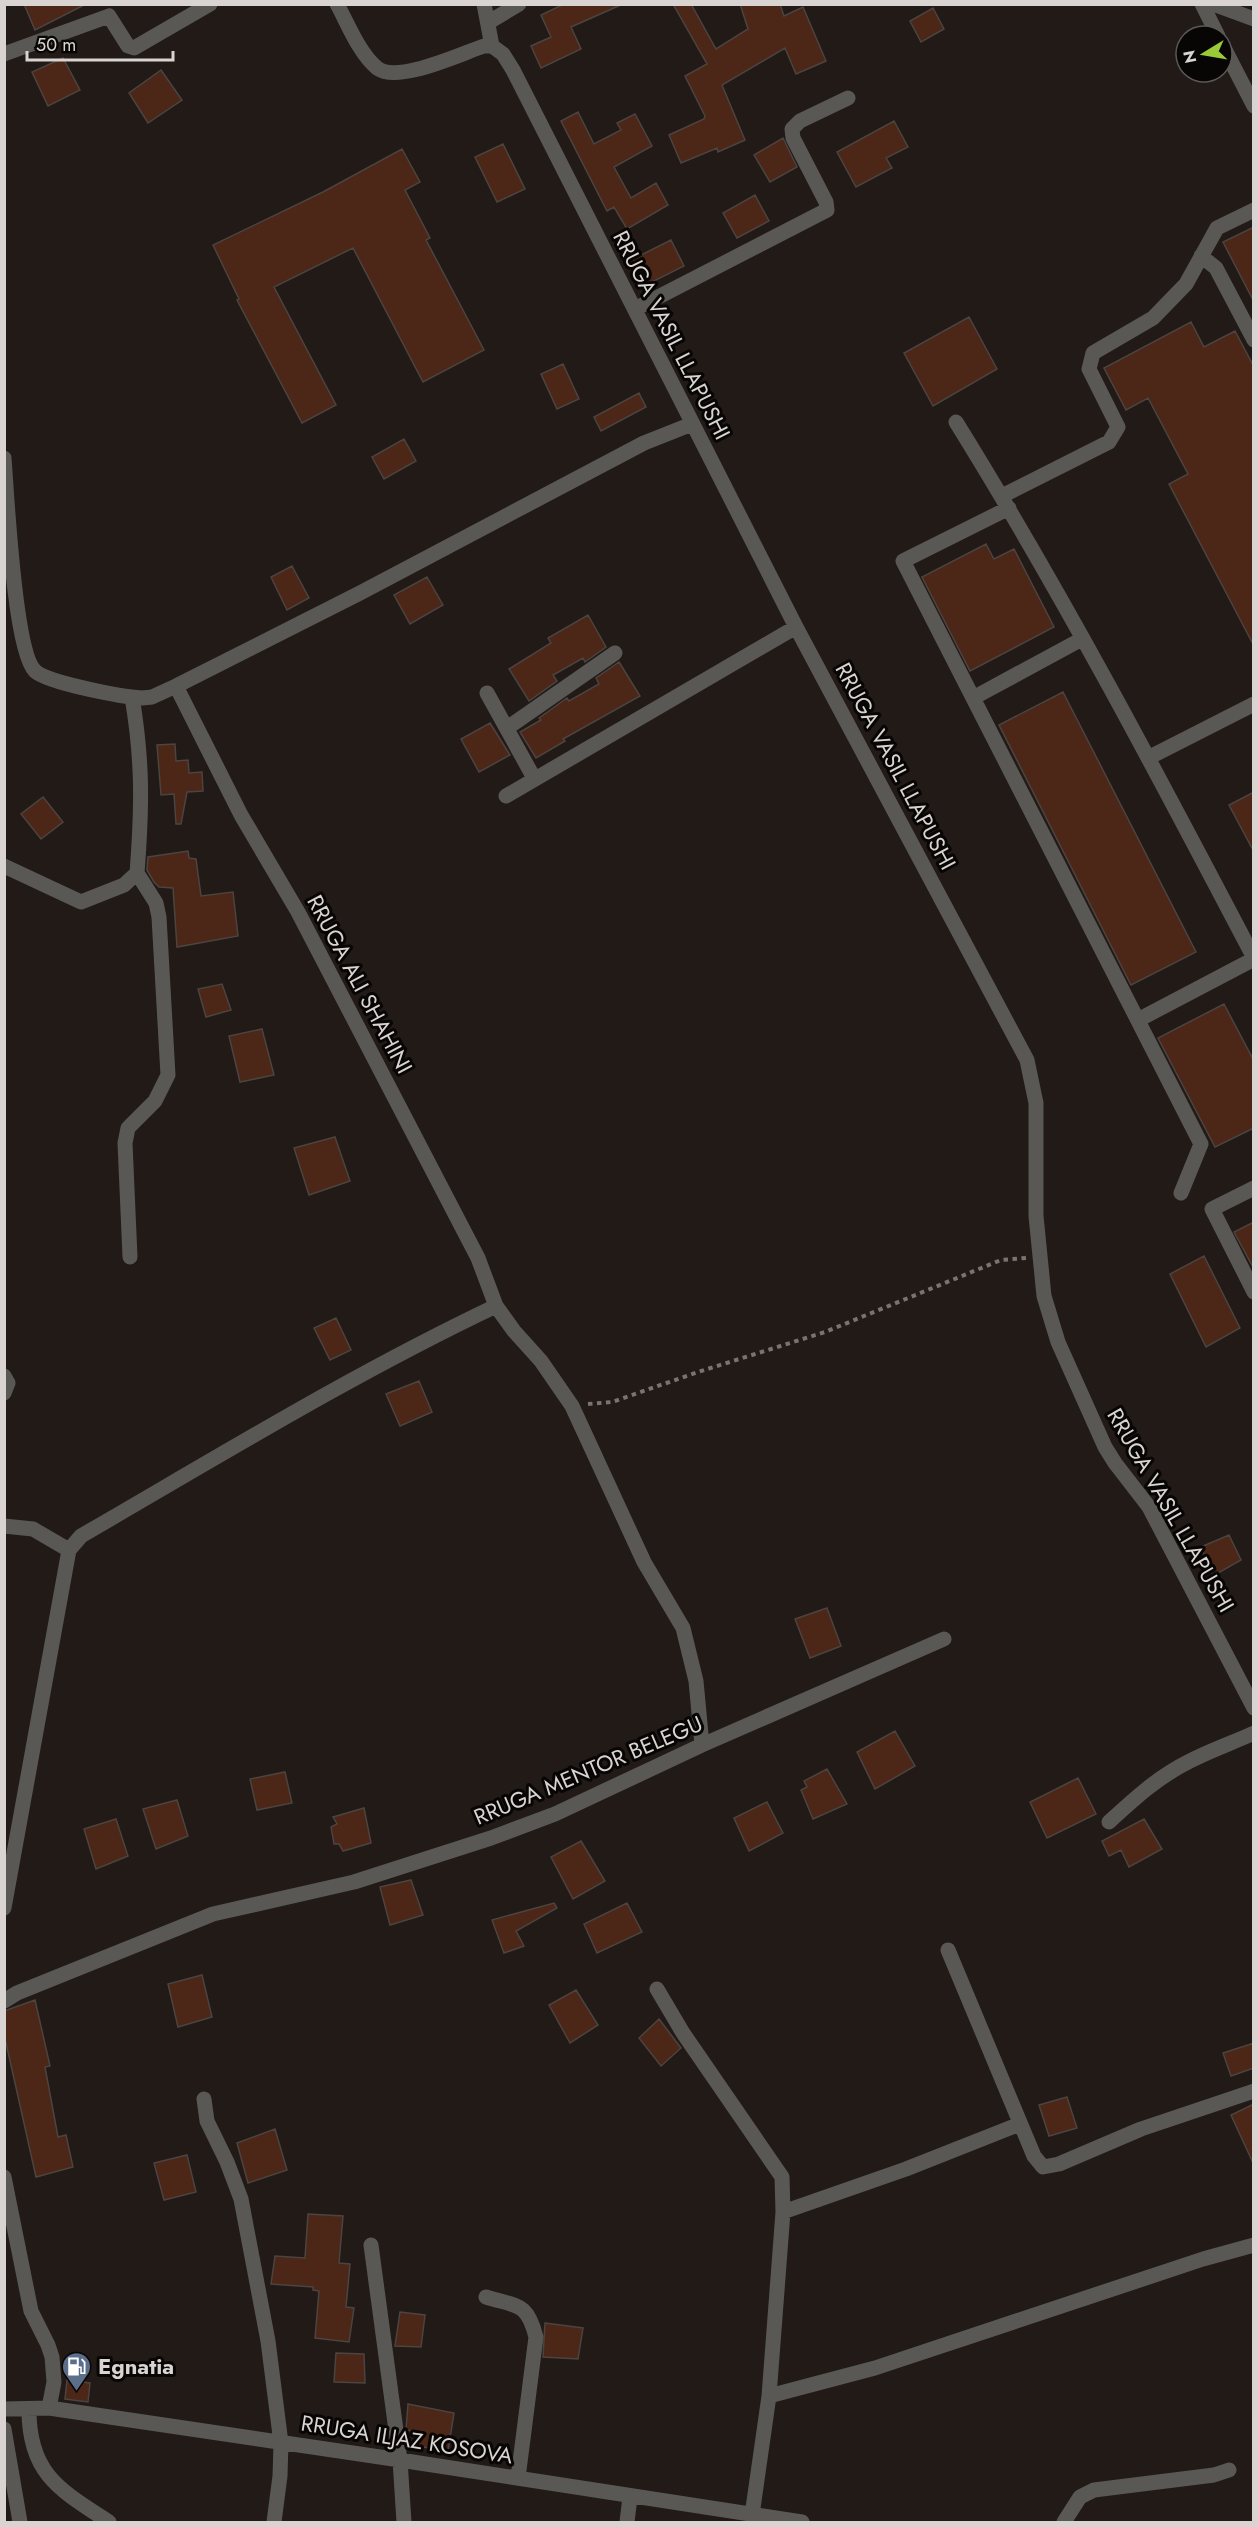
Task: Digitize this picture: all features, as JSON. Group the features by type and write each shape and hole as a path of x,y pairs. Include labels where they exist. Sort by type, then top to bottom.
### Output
{"street":[{"path":"4,54 109,16 128,46 134,48 210,4"},
{"path":"337,4 366,55 378,69 390,74 408,72 484,46 492,46 484,4"},
{"path":"489,22 519,4"},
{"path":"1202,4 1212,24"},
{"path":"1214,4 1254,19"},
{"name":"RRUGA VASIL LLAPUSHI","path":"492,46 498,48 513,70 796,627 1027,1060 1036,1103 1036,1216 1039,1258 1051,1323 1105,1447 1149,1508 1254,1708"},
{"path":"1234,67 1254,106"},
{"path":"635,309 827,210 826,202 793,138 792,129 800,121 848,98"},
{"path":"1181,1192 1201,1144 903,561 1109,442 1118,427 1089,369 1093,353 1153,318 1185,284 1218,228 1254,210"},
{"path":"1202,256 1216,268 1254,340"},
{"path":"956,422 1005,502 1082,639 1254,959 1138,1020"},
{"path":"4,458 13,577 28,657 34,670 54,680 132,697 152,697 360,593 634,448 692,424"},
{"path":"506,796 796,627"},
{"path":"973,699 1082,639"},
{"path":"507,728 615,653"},
{"name":"RRUGA ALI SHAHINI","path":"176,686 241,815 298,912 478,1258 496,1306 514,1331 545,1366 572,1406 644,1562 682,1628 696,1681 702,1745"},
{"path":"487,693 534,778"},
{"path":"130,1257 125,1143 128,1128 155,1101 168,1075 159,916 156,903 137,873 141,838 141,758 132,697"},
{"path":"1148,758 1254,704"},
{"path":"4,866 81,902 124,885 137,873"},
{"path":"1254,1188 1212,1209 1254,1292"},
{"path":"4,1908 69,1550 81,1536 262,1431 387,1362 496,1306"},
{"path":"4,1376 8,1383 4,1394"},
{"path":"4,1526 33,1529 69,1550"},
{"name":"RRUGA MENTOR BELEGU","path":"4,2001 17,1993 213,1914 354,1882 491,1839 555,1814 702,1745 944,1640"},
{"path":"1109,1822 1140,1793 1163,1777 1188,1762 1254,1733"},
{"path":"948,1950 1020,2124 1038,2163 1044,2167 1141,2129 1254,2091"},
{"path":"657,1989 683,2033 782,2177 783,2212 769,2396 752,2519"},
{"path":"204,2098 207,2121 227,2162 241,2199 268,2342 281,2443 280,2476 274,2523"},
{"path":"783,2212 906,2169 1020,2124"},
{"path":"4,2177 31,2311 52,2357 54,2382 49,2408"},
{"path":"371,2245 400,2460 404,2523"},
{"path":"769,2396 875,2368 1203,2259 1254,2245"},
{"path":"486,2297 519,2307 530,2315 536,2337 518,2478"},
{"name":"RRUGA ILJAZ KOSOVA","path":"4,2409 49,2408 518,2478 752,2519 802,2523"},
{"path":"28,2410 29,2436 42,2469 58,2486 109,2523"},
{"path":"4,2429 20,2523"},
{"path":"1064,2523 1080,2498 1094,2490 1214,2475 1229,2470"},
{"path":"627,2523 630,2497"}],"path":[{"path":"572,1406 612,1402 825,1332 1001,1260 1039,1258"}],"building":[{"path":"24,4 86,4 35,30"},
{"path":"564,4 623,4 571,27 581,49 541,68 531,46 551,37 541,15"},
{"path":"673,4 691,4 716,49 748,29 740,4 780,4 784,16 803,7 826,61 796,74 785,48 722,85 745,140 718,152 717,148 681,163 669,135 704,119 705,116 685,76 707,64"},
{"path":"933,8 944,29 921,42 910,21"},
{"path":"63,58 80,90 48,106 32,72"},
{"path":"161,70 182,100 148,123 129,93"},
{"path":"578,112 594,144 621,130 617,123 635,114 652,146 614,167 631,198 656,183 668,205 627,229 614,207 607,211 561,121"},
{"path":"894,121 908,147 886,158 892,168 856,187 837,152"},
{"path":"783,138 797,167 770,182 754,155"},
{"path":"503,144 525,189 497,202 475,157"},
{"path":"402,149 420,182 405,190 430,238 426,240 484,350 423,382 353,248 274,287 336,405 302,423 237,300 239,299 213,245 323,192"},
{"path":"755,195 769,221 737,238 723,213"},
{"path":"1254,227 1254,302 1223,242"},
{"path":"671,240 684,266 646,285 633,259"},
{"path":"969,317 997,369 933,406 904,353"},
{"path":"1191,322 1204,347 1235,331 1254,367 1254,646 1169,484 1188,474 1148,398 1126,410 1104,368"},
{"path":"563,364 579,399 557,409 541,374"},
{"path":"639,393 646,407 601,431 594,417"},
{"path":"404,439 416,461 384,479 372,457"},
{"path":"986,544 994,559 1014,549 1054,627 970,671 922,577"},
{"path":"292,566 309,598 287,610 271,577"},
{"path":"427,577 443,605 410,624 394,595"},
{"path":"588,615 606,647 585,662 583,658 553,675 557,681 529,701 509,669 551,643 548,638"},
{"path":"619,662 640,696 563,739 565,741 536,758 520,732 541,720 539,718 567,698 569,701 599,684 596,678"},
{"path":"1063,692 1196,952 1131,985 999,725"},
{"path":"490,723 510,755 479,772 461,739"},
{"path":"175,744 176,761 188,760 189,773 202,772 203,791 187,792 181,824 176,824 174,794 161,795 157,745"},
{"path":"1254,792 1254,852 1229,805"},
{"path":"43,797 63,822 41,839 21,814"},
{"path":"188,851 189,858 196,859 201,896 233,892 238,936 177,947 173,888 159,887 154,882 147,870 148,857"},
{"path":"222,984 231,1010 206,1017 198,989"},
{"path":"1224,1004 1254,1061 1254,1128 1215,1147 1158,1038"},
{"path":"262,1029 274,1075 240,1082 229,1036"},
{"path":"335,1137 350,1181 309,1195 294,1148"},
{"path":"1254,1222 1254,1269 1234,1232"},
{"path":"1204,1256 1240,1328 1206,1347 1170,1274"},
{"path":"336,1318 351,1350 330,1360 314,1328"},
{"path":"419,1381 432,1412 400,1426 386,1394"},
{"path":"1229,1535 1241,1560 1213,1576 1201,1547"},
{"path":"827,1608 841,1646 810,1658 795,1619"},
{"path":"895,1731 915,1766 875,1789 857,1752"},
{"path":"827,1769 847,1804 813,1819 801,1790 807,1787 804,1781"},
{"path":"285,1772 292,1803 257,1810 250,1779"},
{"path":"1078,1778 1096,1814 1047,1838 1030,1802"},
{"path":"177,1800 188,1836 156,1849 143,1809"},
{"path":"767,1802 783,1833 749,1851 734,1818"},
{"path":"364,1808 371,1843 343,1851 339,1844 334,1844 331,1827 337,1824 333,1817"},
{"path":"116,1819 128,1856 96,1869 84,1829"},
{"path":"1144,1819 1162,1849 1129,1867 1121,1850 1109,1856 1102,1841"},
{"path":"581,1841 605,1881 573,1899 551,1857"},
{"path":"411,1880 423,1915 390,1925 380,1887"},
{"path":"554,1903 557,1908 516,1931 524,1946 504,1953 492,1920"},
{"path":"627,1903 642,1932 597,1953 584,1924"},
{"path":"202,1975 212,2017 178,2027 168,1984"},
{"path":"576,1990 598,2025 570,2043 549,2005"},
{"path":"35,2000 50,2066 45,2067 58,2137 66,2135 73,2167 36,2177 4,2034 4,2011"},
{"path":"659,2019 681,2048 661,2066 639,2038"},
{"path":"1254,2043 1254,2068 1231,2076 1223,2053"},
{"path":"1067,2097 1077,2128 1049,2136 1039,2105"},
{"path":"1254,2104 1254,2165 1231,2115"},
{"path":"275,2129 287,2170 248,2183 237,2143"},
{"path":"187,2155 196,2192 164,2200 154,2163"},
{"path":"308,2214 343,2216 339,2263 350,2264 346,2307 354,2308 349,2342 315,2338 319,2291 313,2290 313,2287 271,2284 275,2256 305,2258"},
{"path":"400,2312 425,2315 421,2347 395,2346"},
{"path":"545,2323 583,2328 578,2359 543,2357"},
{"path":"336,2353 364,2354 365,2383 334,2382"},
{"name":"Egnatia","path":"67,2380 90,2383 88,2402 65,2399"},
{"path":"408,2404 454,2413 448,2451 417,2446 417,2432 406,2430"}],"place":[{"name":"Egnatia","path":"77,2392"}]}
